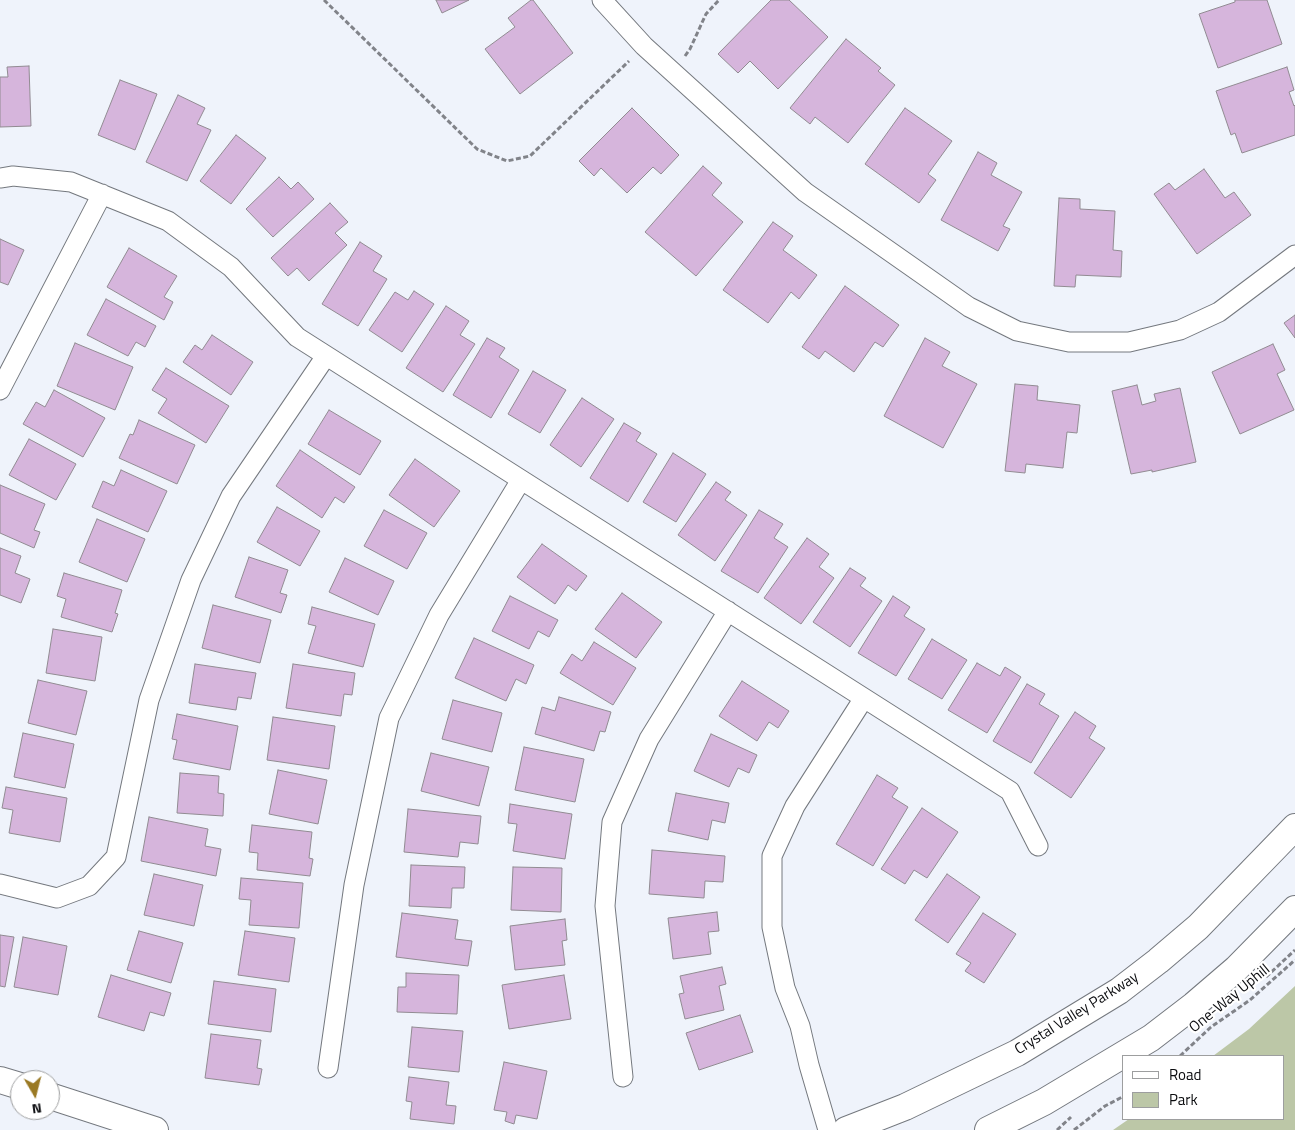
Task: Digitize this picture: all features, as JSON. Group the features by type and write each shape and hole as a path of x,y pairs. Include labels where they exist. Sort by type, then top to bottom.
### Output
{"main road":[{"name":"Crystal Valley Parkway","path":"846,1130 905,1107 1017,1053 1119,991 1198,927 1295,827"},
{"path":"1123,1055 1151,1038 1194,1005 1236,969 1295,909"},
{"path":"988,1130 1044,1102 1122,1055"},
{"path":"60,1099 155,1130"}],"street":[{"path":"602,0 644,46 805,192 970,307 1017,331 1069,342 1129,342 1180,330 1219,312 1295,255"},
{"path":"0,178 13,176 72,182 168,221 231,267 297,337 1010,791 1038,846"},
{"path":"0,390 102,194"},
{"path":"0,884 57,898 90,886 116,857 149,700 191,580 231,496 326,356"},
{"path":"328,1068 354,886 389,718 439,615 521,480"},
{"path":"623,1077 605,906 612,822 649,739 728,612"},
{"path":"828,1130 800,1026 784,988 772,926 772,856 795,806 864,698"}],"path":[{"path":"324,0 477,149 507,161 530,156 644,46"},
{"path":"673,73 690,49 706,14 719,0"},
{"name":"One-Way Uphill","path":"1181,1055 1210,1027 1250,1000 1295,960"},
{"path":"1074,1130 1105,1106 1122,1097"}],"green space":[{"path":"1295,986 1295,1130 1113,1130 1128,1120 1285,1120 1285,1055 1214,1055 1249,1029"}],"building":[{"path":"436,0 469,0 442,13"},
{"path":"533,0 573,53 520,94 485,49 515,27 508,18"},
{"path":"771,0 789,0 828,37 778,89 750,61 738,73 718,54"},
{"path":"1235,0 1267,0 1282,44 1218,68 1199,14 1235,2"},
{"path":"846,39 881,68 878,71 895,85 848,143 815,117 810,124 790,108"},
{"path":"29,66 31,126 0,127 0,77 8,77 7,67"},
{"path":"1287,67 1294,90 1289,92 1295,105 1295,135 1242,153 1235,133 1231,135 1216,91"},
{"path":"120,80 157,94 135,150 98,135"},
{"path":"178,95 205,108 197,124 211,130 187,181 146,162"},
{"path":"632,108 679,155 661,174 653,167 627,193 601,168 594,176 579,161"},
{"path":"905,108 952,141 928,174 936,180 919,203 865,164"},
{"path":"236,135 266,158 231,204 200,181"},
{"path":"978,152 997,163 991,175 1022,192 1003,226 1010,229 998,251 941,220"},
{"path":"703,166 722,183 712,195 743,222 696,276 645,232"},
{"path":"1204,169 1225,198 1234,192 1251,215 1197,254 1154,194 1169,183 1175,190"},
{"path":"279,177 291,189 298,182 314,199 273,237 246,209"},
{"path":"1059,198 1080,199 1080,209 1115,211 1113,250 1122,251 1121,277 1076,275 1075,287 1054,286"},
{"path":"330,203 348,222 335,233 347,245 309,281 297,268 288,276 271,258"},
{"path":"773,222 793,236 783,250 817,275 799,299 791,292 768,323 723,290"},
{"path":"0,239 24,250 8,285 0,282"},
{"path":"360,242 382,256 373,271 387,279 358,326 322,304"},
{"path":"129,248 177,276 164,297 173,302 164,320 107,287"},
{"path":"845,286 899,325 883,347 875,342 854,372 825,351 819,359 802,347"},
{"path":"414,291 434,304 402,352 369,330 395,292 408,300"},
{"path":"106,299 156,326 145,347 136,342 128,356 87,335"},
{"path":"446,306 469,321 460,335 475,344 443,392 406,368"},
{"path":"1295,315 1295,338 1284,323"},
{"path":"212,335 253,362 231,395 183,362 195,345 202,350"},
{"path":"487,338 505,348 499,357 519,370 491,418 453,395"},
{"path":"925,338 950,352 942,366 977,384 943,448 884,416"},
{"path":"75,343 133,367 115,410 57,386"},
{"path":"1273,344 1285,370 1277,374 1294,410 1240,434 1212,372"},
{"path":"166,368 229,406 206,443 158,413 167,399 152,390"},
{"path":"533,371 566,390 540,433 508,414"},
{"path":"1015,384 1038,386 1037,400 1080,405 1077,433 1067,432 1063,468 1026,464 1025,473 1005,471"},
{"path":"1137,385 1142,405 1156,401 1154,394 1180,388 1196,462 1152,472 1152,470 1131,474 1112,391"},
{"path":"54,390 105,418 83,457 23,424 36,402 45,407"},
{"path":"582,398 614,419 581,467 550,445"},
{"path":"329,410 381,441 360,475 308,444"},
{"path":"139,420 195,445 177,484 119,458 130,434 133,435"},
{"path":"624,423 641,433 636,441 657,454 628,502 590,478"},
{"path":"29,439 76,464 56,500 9,475"},
{"path":"300,450 355,487 344,503 335,497 322,518 276,486"},
{"path":"673,453 706,474 676,522 643,502"},
{"path":"415,459 460,491 434,527 389,495"},
{"path":"121,470 167,491 148,532 92,507 103,481 114,486"},
{"path":"716,482 731,492 725,500 747,515 715,561 678,535"},
{"path":"0,485 45,504 34,530 40,532 34,548 0,533"},
{"path":"277,507 320,531 300,566 257,542"},
{"path":"384,510 427,533 407,569 364,546"},
{"path":"759,510 783,524 774,538 788,547 758,593 721,571"},
{"path":"97,519 145,539 127,582 79,562"},
{"path":"807,538 829,554 819,567 834,578 801,624 764,598"},
{"path":"542,544 587,576 576,591 568,585 555,604 517,577"},
{"path":"0,548 21,556 15,573 30,579 21,603 0,595"},
{"path":"249,557 288,570 280,593 287,595 281,613 235,597"},
{"path":"345,558 394,581 378,615 329,592"},
{"path":"850,568 866,578 860,586 882,601 850,647 813,622"},
{"path":"64,573 122,590 115,613 118,614 112,632 61,617 66,599 57,596"},
{"path":"622,593 662,622 636,658 595,629"},
{"path":"510,596 558,620 549,637 538,631 529,649 492,631"},
{"path":"893,596 910,607 904,616 925,629 896,676 858,653"},
{"path":"213,605 271,620 260,663 202,648"},
{"path":"312,607 375,624 363,667 308,653 316,626 308,624"},
{"path":"53,629 102,637 95,681 46,673"},
{"path":"474,638 534,665 526,684 516,679 506,701 455,678"},
{"path":"932,639 967,660 942,699 908,679"},
{"path":"594,642 636,668 613,705 560,673 572,654 582,661"},
{"path":"977,663 1000,676 1005,667 1021,677 987,733 948,710"},
{"path":"195,664 256,673 251,699 238,697 236,710 189,703"},
{"path":"293,664 355,673 352,695 344,694 341,716 286,708"},
{"path":"38,680 87,691 76,735 28,723"},
{"path":"742,681 789,711 778,728 769,722 757,741 719,716"},
{"path":"1027,684 1045,694 1039,704 1059,716 1031,763 993,741"},
{"path":"559,697 611,712 605,732 600,731 594,751 535,734 542,707 555,711"},
{"path":"453,700 502,713 492,752 442,739"},
{"path":"1075,712 1096,726 1089,738 1105,748 1071,798 1034,773"},
{"path":"177,714 238,726 230,770 173,759 177,740 172,739"},
{"path":"273,717 335,726 329,769 267,760"},
{"path":"23,733 74,744 65,788 14,777"},
{"path":"711,734 757,755 749,773 738,768 729,787 694,771"},
{"path":"524,747 584,759 575,802 515,790"},
{"path":"431,753 489,767 479,806 421,791"},
{"path":"278,770 327,780 318,824 269,814"},
{"path":"180,773 219,776 218,793 224,794 223,816 177,813"},
{"path":"877,775 898,788 892,797 908,807 873,866 836,844"},
{"path":"6,787 67,798 60,842 9,833 13,810 2,808"},
{"path":"676,793 729,803 725,823 712,820 708,840 668,831"},
{"path":"510,804 572,814 565,859 513,851 517,824 508,823"},
{"path":"922,808 958,832 927,878 914,870 905,884 881,869"},
{"path":"408,809 481,816 478,844 460,842 458,857 404,852"},
{"path":"149,817 208,829 205,846 221,849 216,876 141,861"},
{"path":"252,825 312,832 309,858 313,859 310,876 257,870 258,853 249,852"},
{"path":"652,850 725,856 723,882 705,881 704,898 649,894"},
{"path":"411,865 465,867 464,888 452,888 451,908 409,906"},
{"path":"513,867 562,868 561,912 511,910"},
{"path":"154,874 203,885 194,926 144,915"},
{"path":"947,874 980,897 948,943 915,920"},
{"path":"241,878 303,883 299,928 249,925 251,900 239,899"},
{"path":"717,912 719,931 708,932 711,954 673,959 668,918"},
{"path":"402,913 458,920 455,939 472,941 468,966 396,957"},
{"path":"983,913 1016,934 984,983 965,971 971,963 956,954"},
{"path":"565,919 567,940 562,941 565,965 515,970 510,926"},
{"path":"139,931 183,943 171,983 127,970"},
{"path":"245,931 295,938 289,982 238,975"},
{"path":"0,935 14,937 5,987 0,986"},
{"path":"23,937 67,946 58,995 14,987"},
{"path":"722,967 726,984 719,986 724,1010 685,1019 679,994 684,993 680,976"},
{"path":"406,973 459,975 457,1014 397,1012 398,987 406,987"},
{"path":"111,975 171,993 164,1016 150,1012 144,1031 98,1017"},
{"path":"564,975 571,1019 509,1029 502,985"},
{"path":"214,981 276,989 271,1032 208,1024"},
{"path":"740,1015 753,1052 699,1070 686,1033"},
{"path":"412,1027 463,1031 459,1072 408,1067"},
{"path":"211,1034 261,1040 257,1068 262,1069 259,1085 205,1078"},
{"path":"504,1062 547,1071 537,1119 516,1115 514,1124 505,1121 507,1112 494,1110"},
{"path":"409,1077 449,1082 446,1105 456,1106 454,1124 410,1119 412,1102 406,1101"}]}
